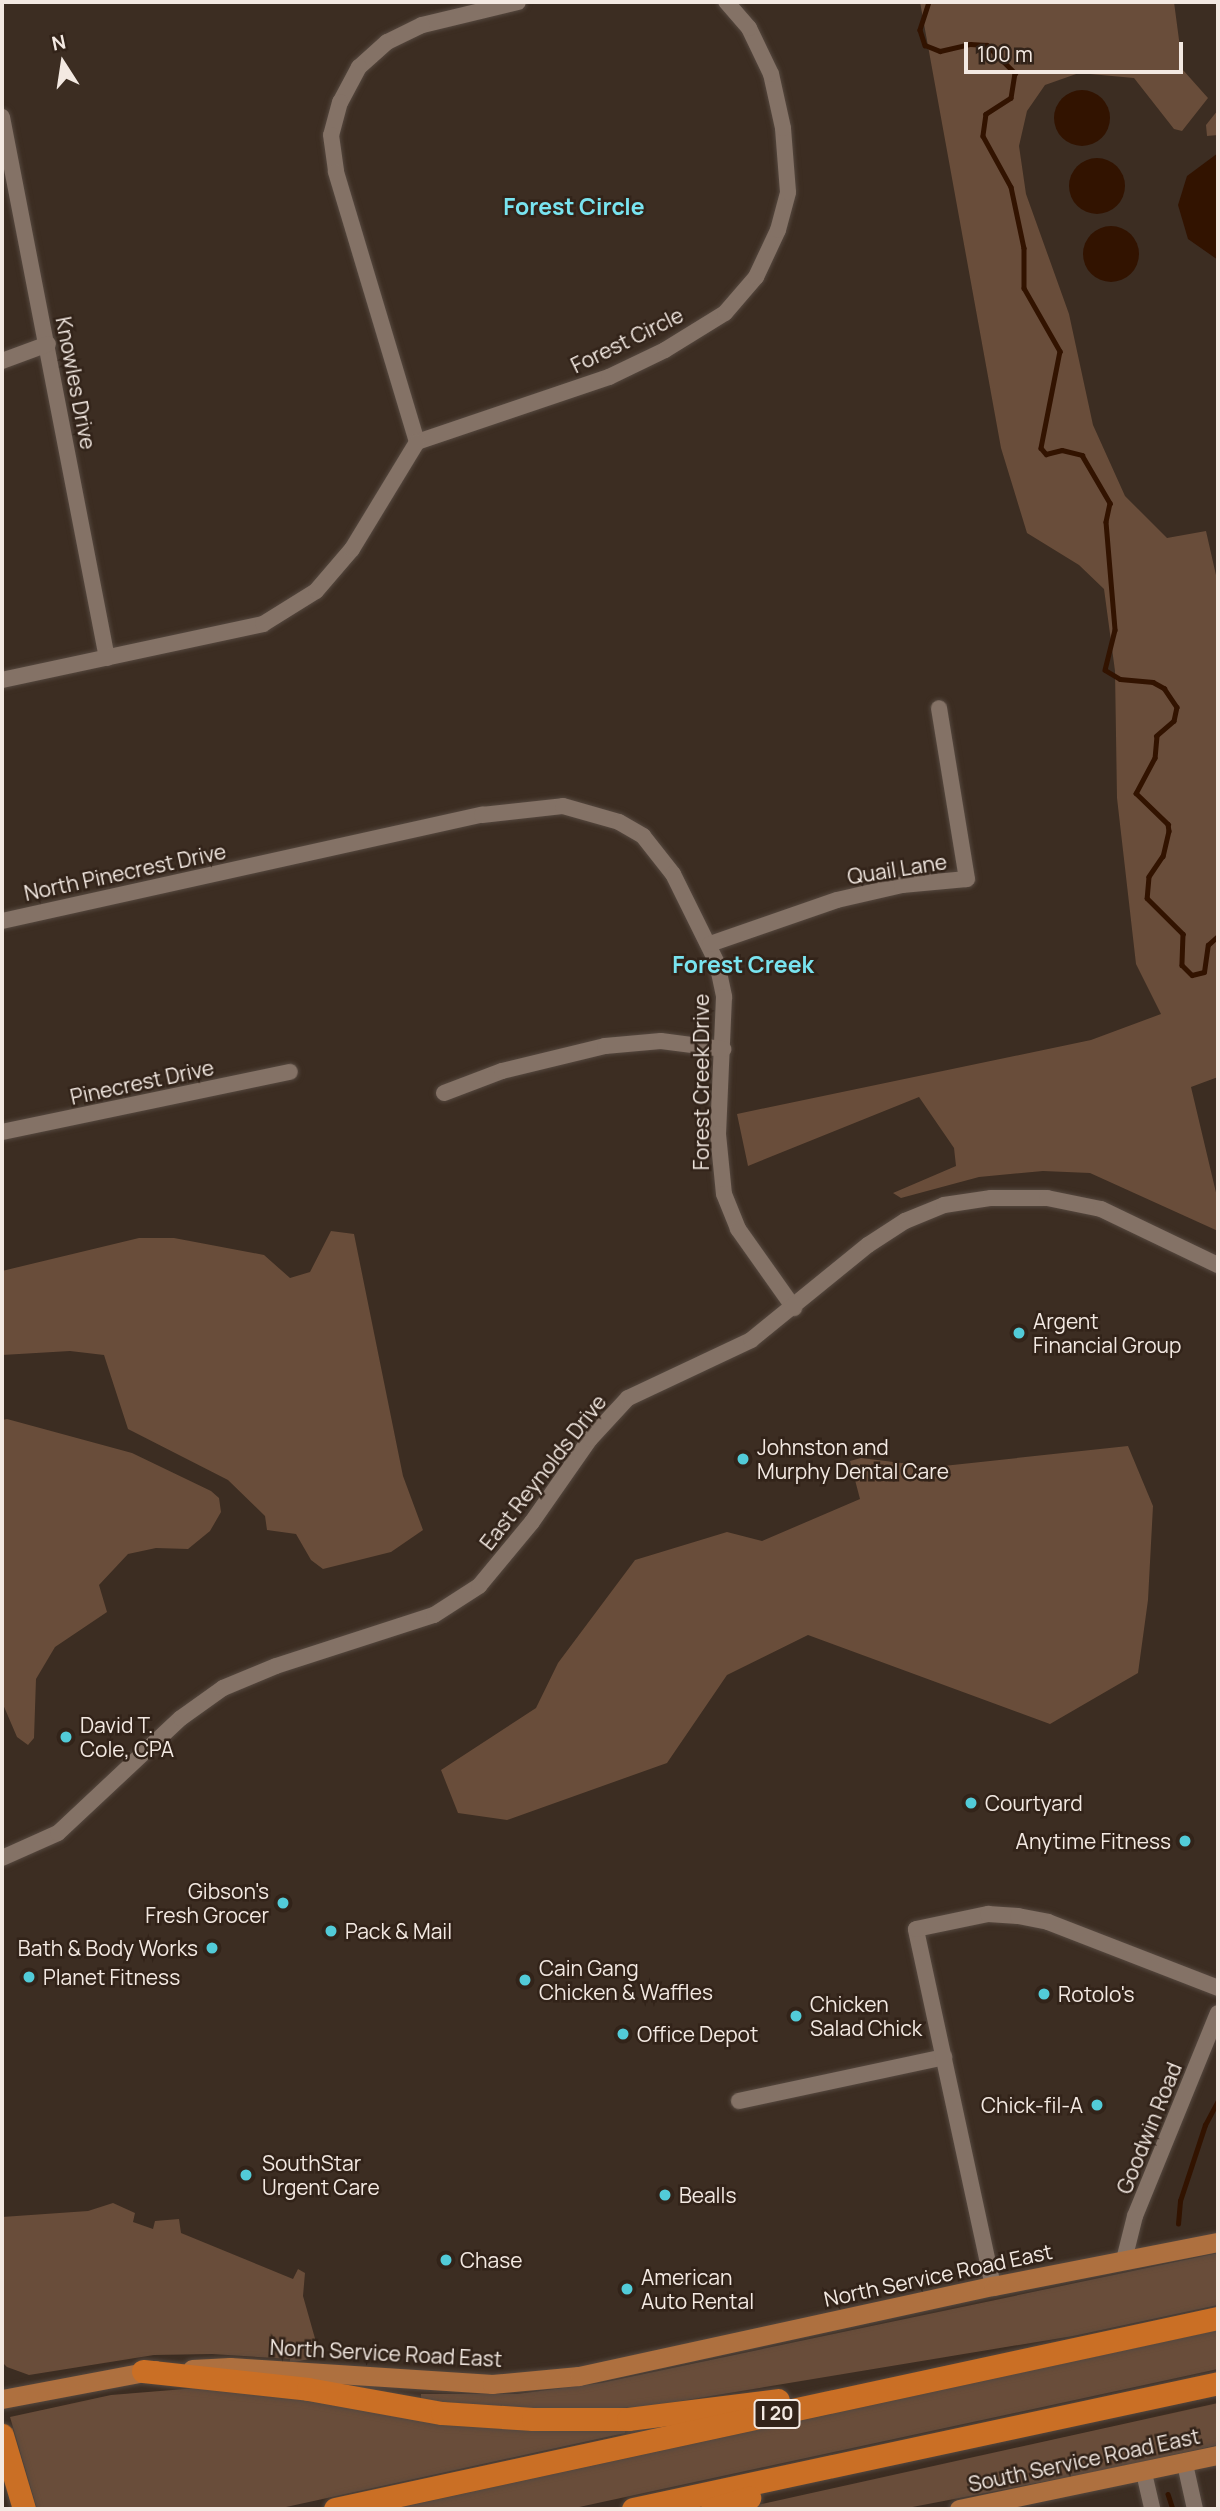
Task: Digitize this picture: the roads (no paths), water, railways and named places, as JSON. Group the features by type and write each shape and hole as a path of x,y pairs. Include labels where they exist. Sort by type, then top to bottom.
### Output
{"highway":[{"name":"I 20","path":"335,2509 1218,2318"},
{"path":"143,2371 308,2389 442,2413 533,2419 628,2419 934,2380"},
{"path":"633,2509 1218,2383"},
{"path":"2,2435 24,2509"},
{"path":"712,2509 884,2455"}],"main road":[{"name":"North Service Road East","path":"2,2399 143,2371 230,2367 492,2385 579,2376 993,2286 1218,2242"},
{"name":"South Service Road East","path":"959,2509 1144,2473 1218,2455"}],"street":[{"path":"2,680 263,624 317,591 352,549 417,442 336,172 331,135 340,102 359,67 387,43 422,25 518,2"},
{"name":"Forest Circle","path":"417,442 609,377 643,361 725,313 756,277 778,230 788,192 783,128 771,74 749,28 726,2"},
{"name":"Knowles Drive","path":"2,117 107,658"},
{"path":"2,361 48,344"},
{"name":"Quail Lane","path":"710,944 848,897 967,879 939,708"},
{"name":"Forest Creek Drive","path":"257,865 482,815 533,807 579,808 607,816 643,836 673,873 710,944 724,997 718,1134 724,1194 738,1229 794,1308"},
{"name":"North Pinecrest Drive","path":"2,921 257,865"},
{"path":"444,1093 502,1071 605,1046 660,1041 723,1049"},
{"name":"Pinecrest Drive","path":"2,1132 290,1072"},
{"name":"East Reynolds Drive","path":"2,1858 58,1833 181,1718 223,1688 276,1666 434,1615 479,1586 532,1522 590,1439 628,1398 751,1340 794,1308 868,1245 905,1221 944,1205 991,1198 1047,1198 1101,1209 1218,1265"},
{"path":"993,2286 916,1929 988,1914 1018,1916 1048,1922 1218,1988"},
{"name":"Goodwin Road","path":"1124,2260 1135,2216 1218,2013"},
{"path":"739,2101 944,2057"},
{"path":"1185,2464 1195,2509"},
{"path":"1144,2473 1152,2509"}],"waterway":[{"path":"929,2 920,30 925,45 940,51 970,44 987,45 1015,73 1011,98 986,114 983,136 1011,187 1024,248 1024,288 1060,351 1041,448 1046,454 1062,450 1082,455 1110,503 1106,522 1115,630 1105,670 1120,679 1153,682 1164,688 1177,707 1174,721 1157,736 1155,758 1136,793 1168,824 1169,831 1163,856 1149,877 1147,898 1183,934 1182,965 1192,975 1204,972 1208,945 1218,936"},
{"path":"1178,2224 1180,2201 1205,2125 1218,2101"},
{"path":"1168,2494 1173,2509"}],"place":[{"name":"Argent Financial Group","path":"1019,1333"},
{"name":"Johnston and Murphy Dental Care","path":"743,1459"},
{"name":"David T. Cole, CPA","path":"66,1737"},
{"name":"Courtyard","path":"971,1803"},
{"name":"Anytime Fitness","path":"1185,1841"},
{"name":"Gibson's Fresh Grocer","path":"283,1903"},
{"name":"Pack & Mail","path":"331,1931"},
{"name":"Bath & Body Works","path":"212,1948"},
{"name":"Planet Fitness","path":"29,1977"},
{"name":"Cain Gang Chicken & Waffles","path":"525,1980"},
{"name":"Rotolo's","path":"1044,1994"},
{"name":"Chicken Salad Chick","path":"796,2016"},
{"name":"Office Depot","path":"623,2034"},
{"name":"Chick-fil-A","path":"1097,2105"},
{"name":"SouthStar Urgent Care","path":"246,2175"},
{"name":"Bealls","path":"665,2195"},
{"name":"Chase","path":"446,2260"},
{"name":"American Auto Rental","path":"627,2289"}],"district":[{"name":"Forest Circle","path":"574,206"},
{"name":"Forest Creek","path":"743,964"}]}
